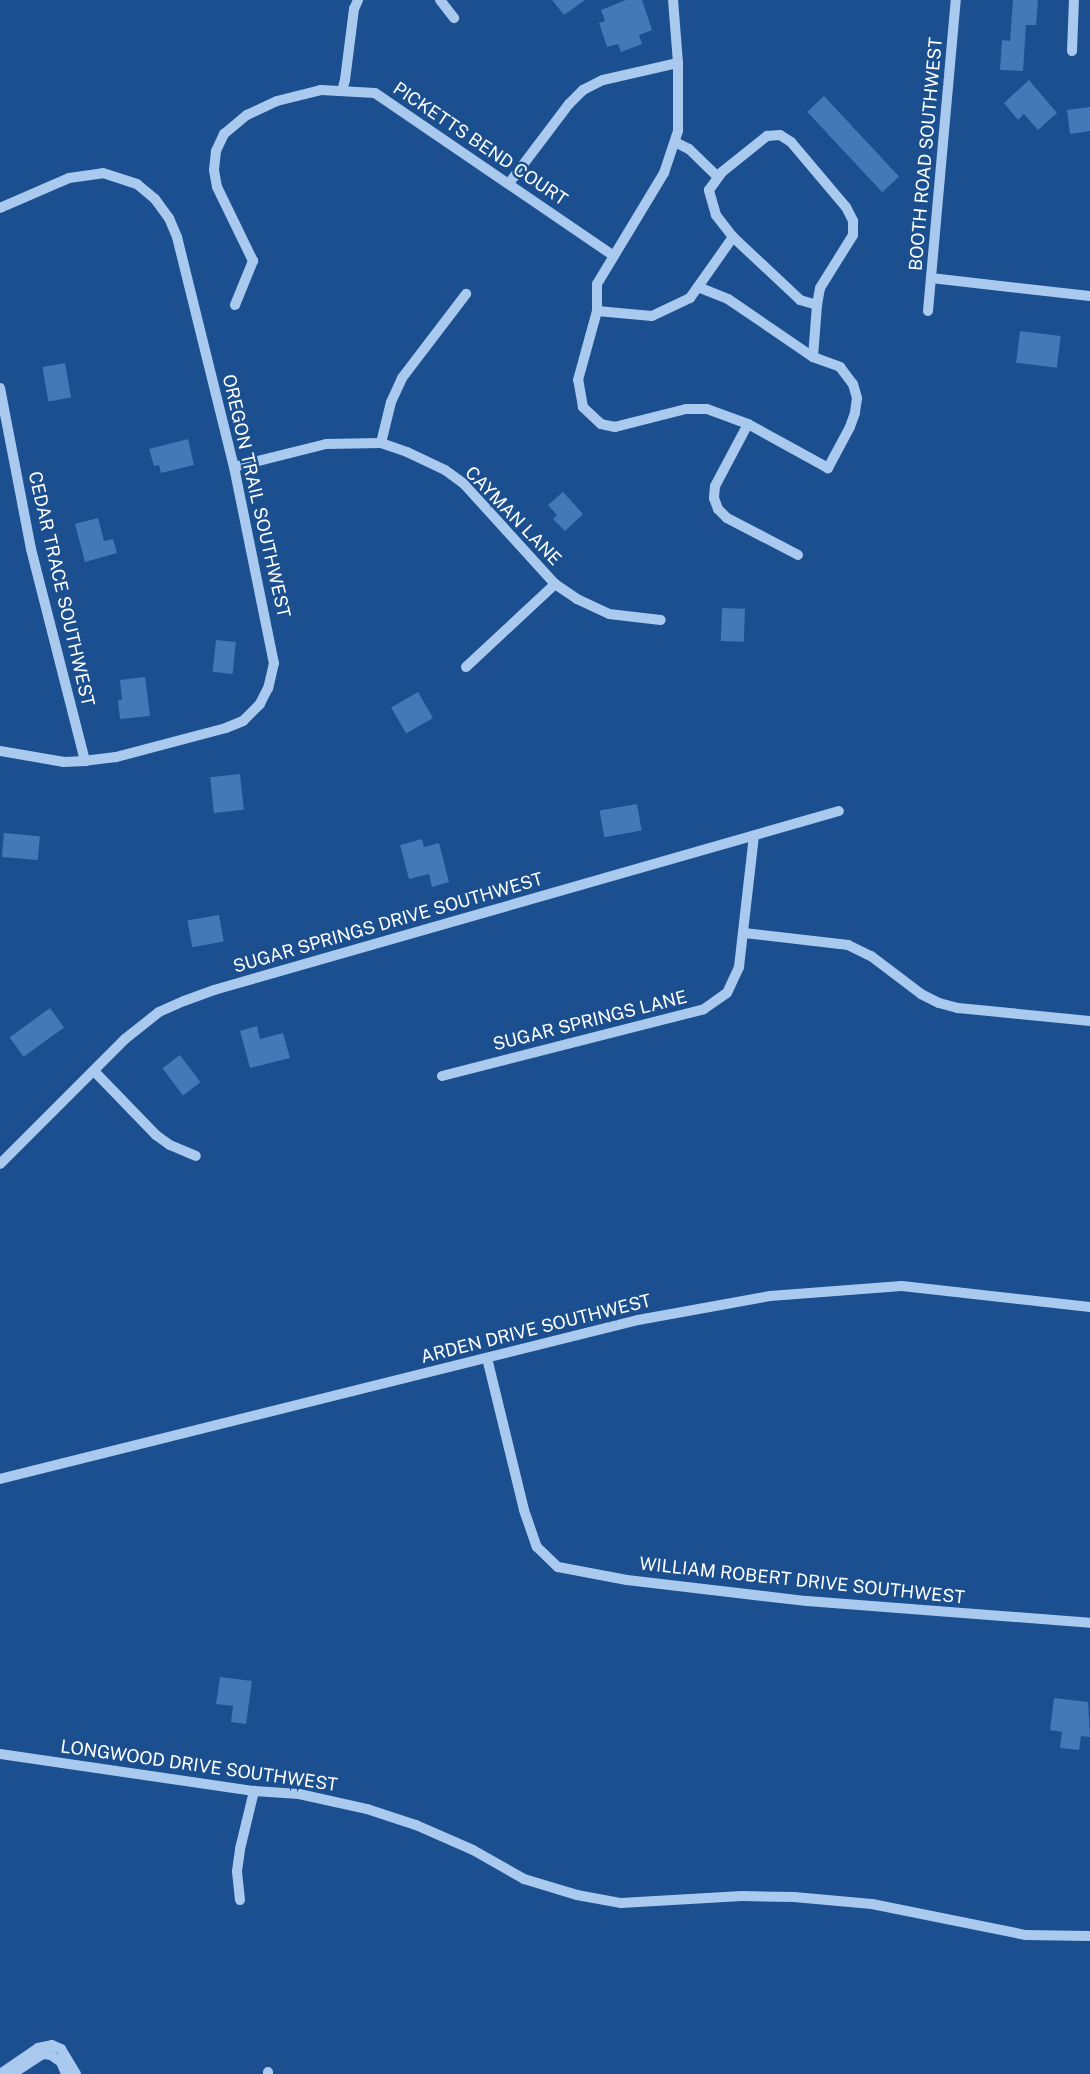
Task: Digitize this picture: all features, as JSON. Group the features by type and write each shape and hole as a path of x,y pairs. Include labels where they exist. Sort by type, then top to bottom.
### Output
{"street":[{"path":"342,91 354,9 358,0"},
{"path":"440,0 454,18"},
{"path":"673,0 678,63 678,131 664,173 597,284 597,310 578,380 583,407 601,424 615,427 686,409 707,409 748,424 828,468 855,413 856,398 853,384 840,367 813,357 728,299 698,287"},
{"name":"BOOTH ROAD SOUTHWEST","path":"928,311 956,0"},
{"path":"1072,51 1074,0"},
{"path":"510,182 569,104 583,90 603,80 678,63"},
{"name":"PICKETTS BEND COURT","path":"235,305 253,261 218,187 214,170 216,151 224,134 247,115 277,101 321,90 375,93 510,182 614,256"},
{"path":"813,357 820,288 854,235 852,221 846,207 791,142 780,135 767,136 718,177 709,190 716,215 733,237 800,300 817,305"},
{"path":"675,142 689,149 718,177"},
{"name":"OREGON TRAIL SOUTHWEST","path":"0,208 69,178 104,173 137,184 155,198 177,237 234,467 272,643 274,663 268,688 260,704 243,721 226,728 116,757 85,761 64,762 0,751"},
{"path":"597,310 652,316 690,298 733,237"},
{"path":"931,278 1090,296"},
{"path":"381,443 391,402 402,378 466,294"},
{"name":"CEDAR TRACE SOUTHWEST","path":"0,388 31,549 85,761"},
{"path":"748,424 715,486 714,498 718,509 727,518 798,555"},
{"name":"CAYMAN LANE","path":"234,467 326,444 381,443 425,460 464,484 555,584 590,607 609,614 661,620"},
{"path":"466,667 555,584"},
{"name":"SUGAR SPRINGS DRIVE SOUTHWEST","path":"0,1164 125,1039 159,1012 214,990 839,811"},
{"name":"SUGAR SPRINGS LANE","path":"442,1076 704,1009 727,993 739,967 754,836"},
{"path":"744,933 848,945 871,956 921,994 939,1003 958,1008 1090,1021"},
{"path":"94,1071 156,1135 170,1145 196,1156"},
{"name":"ARDEN DRIVE SOUTHWEST","path":"0,1479 649,1318 770,1296 902,1286 1090,1307"},
{"name":"WILLIAM ROBERT DRIVE SOUTHWEST","path":"487,1358 524,1510 537,1547 558,1567 627,1580 807,1601 1090,1623"},
{"name":"LONGWOOD DRIVE SOUTHWEST","path":"0,1754 254,1791 299,1794 367,1809 416,1825 463,1846 524,1879 577,1895 621,1903 742,1896 794,1897 872,1904 1026,1935 1090,1936"},
{"path":"240,1900 237,1871 254,1791"},
{"path":"0,2074 38,2048 52,2045 62,2049 76,2074"},
{"path":"12,2074 43,2054 51,2055 61,2062 66,2074"}],"building":[{"path":"552,0 585,0 564,15"},
{"path":"626,0 642,0 652,30 639,35 642,44 621,52 618,44 607,47 599,23 605,21 601,10"},
{"path":"1013,0 1038,0 1036,25 1026,25 1023,71 1000,70 1002,40 1010,41"},
{"path":"1029,80 1057,113 1038,130 1024,114 1018,120 1004,103"},
{"path":"824,96 899,176 882,192 807,112"},
{"path":"1090,107 1090,131 1070,134 1067,110"},
{"path":"1020,331 1061,336 1057,368 1016,363"},
{"path":"65,363 71,397 48,401 42,367"},
{"path":"188,439 194,465 161,473 159,465 154,466 149,449"},
{"path":"563,492 583,514 565,531 553,519 557,515 548,505"},
{"path":"98,518 104,541 113,539 117,553 85,562 75,524"},
{"path":"722,608 745,609 744,642 721,641"},
{"path":"216,640 236,642 233,674 213,672"},
{"path":"145,677 150,716 120,719 118,700 122,700 120,680"},
{"path":"418,692 433,718 406,733 391,708"},
{"path":"240,774 244,810 214,813 210,777"},
{"path":"637,804 642,831 604,837 600,811"},
{"path":"4,833 40,836 38,860 2,857"},
{"path":"422,839 424,847 439,843 449,882 432,887 429,874 409,879 400,845"},
{"path":"219,915 224,942 192,947 187,921"},
{"path":"50,1008 64,1027 24,1057 10,1037"},
{"path":"257,1026 260,1039 283,1033 290,1058 250,1068 240,1031"},
{"path":"180,1055 200,1082 183,1095 162,1068"},
{"path":"220,1677 252,1681 246,1724 231,1722 233,1706 216,1704"},
{"path":"1054,1698 1088,1702 1090,1737 1081,1736 1079,1750 1060,1748 1062,1732 1050,1730"}]}
